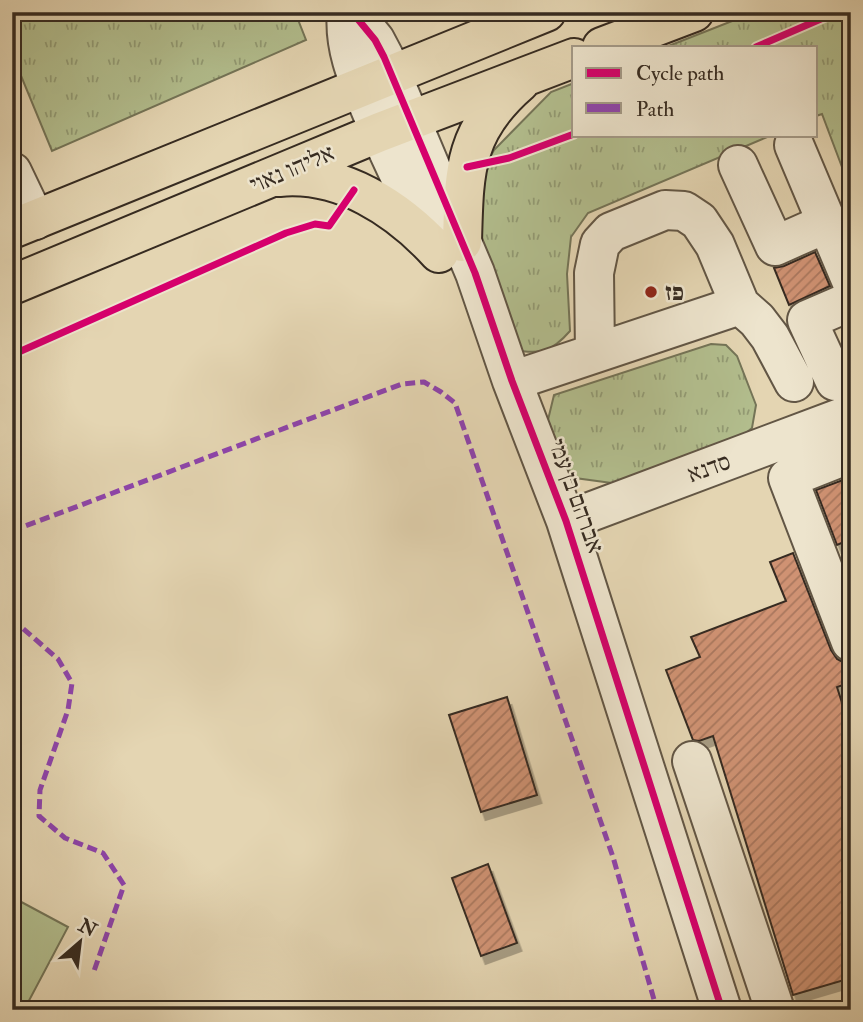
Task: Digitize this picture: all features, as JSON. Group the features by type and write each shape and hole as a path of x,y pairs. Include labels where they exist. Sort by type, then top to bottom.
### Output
{"highway":[{"name":"אליהו נאוי","path":"24,224 546,12"},
{"path":"605,46 694,12"},
{"name":"אליהו נאוי","path":"12,285 396,126 572,59"},
{"path":"270,178 306,177 354,190 388,208 424,236 450,247 464,191 471,146 500,99 527,76"}],"street":[{"name":"אברהם בן עמי","path":"347,12 346,32 350,52 377,81"},
{"name":"אברהם בן עמי","path":"352,12 374,40 377,81 396,126 412,203 450,247 513,381 566,521 722,1010"},
{"path":"794,145 851,280"},
{"path":"738,165 775,246 827,223"},
{"path":"12,172 24,224"},
{"path":"595,353 593,273 600,244 611,232 665,210 684,211 699,221 715,245 740,305 757,320 770,337 794,382"},
{"path":"843,398 807,320 851,301"},
{"path":"513,381 740,305"},
{"name":"סדנא","path":"566,521 843,398"},
{"path":"851,453 788,478 851,642"},
{"path":"692,761 775,1010"},
{"path":"681,885 728,866"}],"path":[{"path":"286,233 315,224 329,226 354,190"}],"green space":[{"path":"12,12 295,12 306,40 52,151 12,54"},
{"path":"755,12 851,12 851,191 822,114 818,115 818,46 669,46"},
{"path":"572,84 572,136 770,136 588,213 571,237 567,274 570,331 544,351 511,350 470,223 482,172 494,150 551,92"},
{"path":"711,344 726,345 737,356 756,405 752,428 741,437 619,484 575,478 560,457 547,424 554,395"},
{"path":"12,897 68,927 24,1010 12,1010"}],"building":[{"path":"815,252 830,286 789,305 774,268"},
{"path":"851,477 851,539 837,545 816,490"},
{"path":"793,553 831,650 837,659 845,663 851,677 851,682 837,687 851,731 851,978 793,995 713,736 699,741 693,740 666,670 700,657 691,637 786,601 770,562"},
{"path":"507,697 537,795 481,812 449,715"},
{"path":"488,864 517,943 481,956 452,878"}],"marked path":[{"path":"12,531 402,384 424,382 441,392 455,403 613,857 657,1010"},
{"path":"12,619 58,659 72,683 68,710 40,790 39,816 65,838 103,853 124,885 94,971"}],"cycle path":[{"path":"352,12 375,40 384,57 475,273 512,381 566,521 722,1010"},
{"path":"758,46 837,12"},
{"path":"467,167 509,158 572,135"},
{"path":"12,355 286,233 315,224 329,226 354,190"}],"place":[{"name":"פז","path":"651,292"}]}
